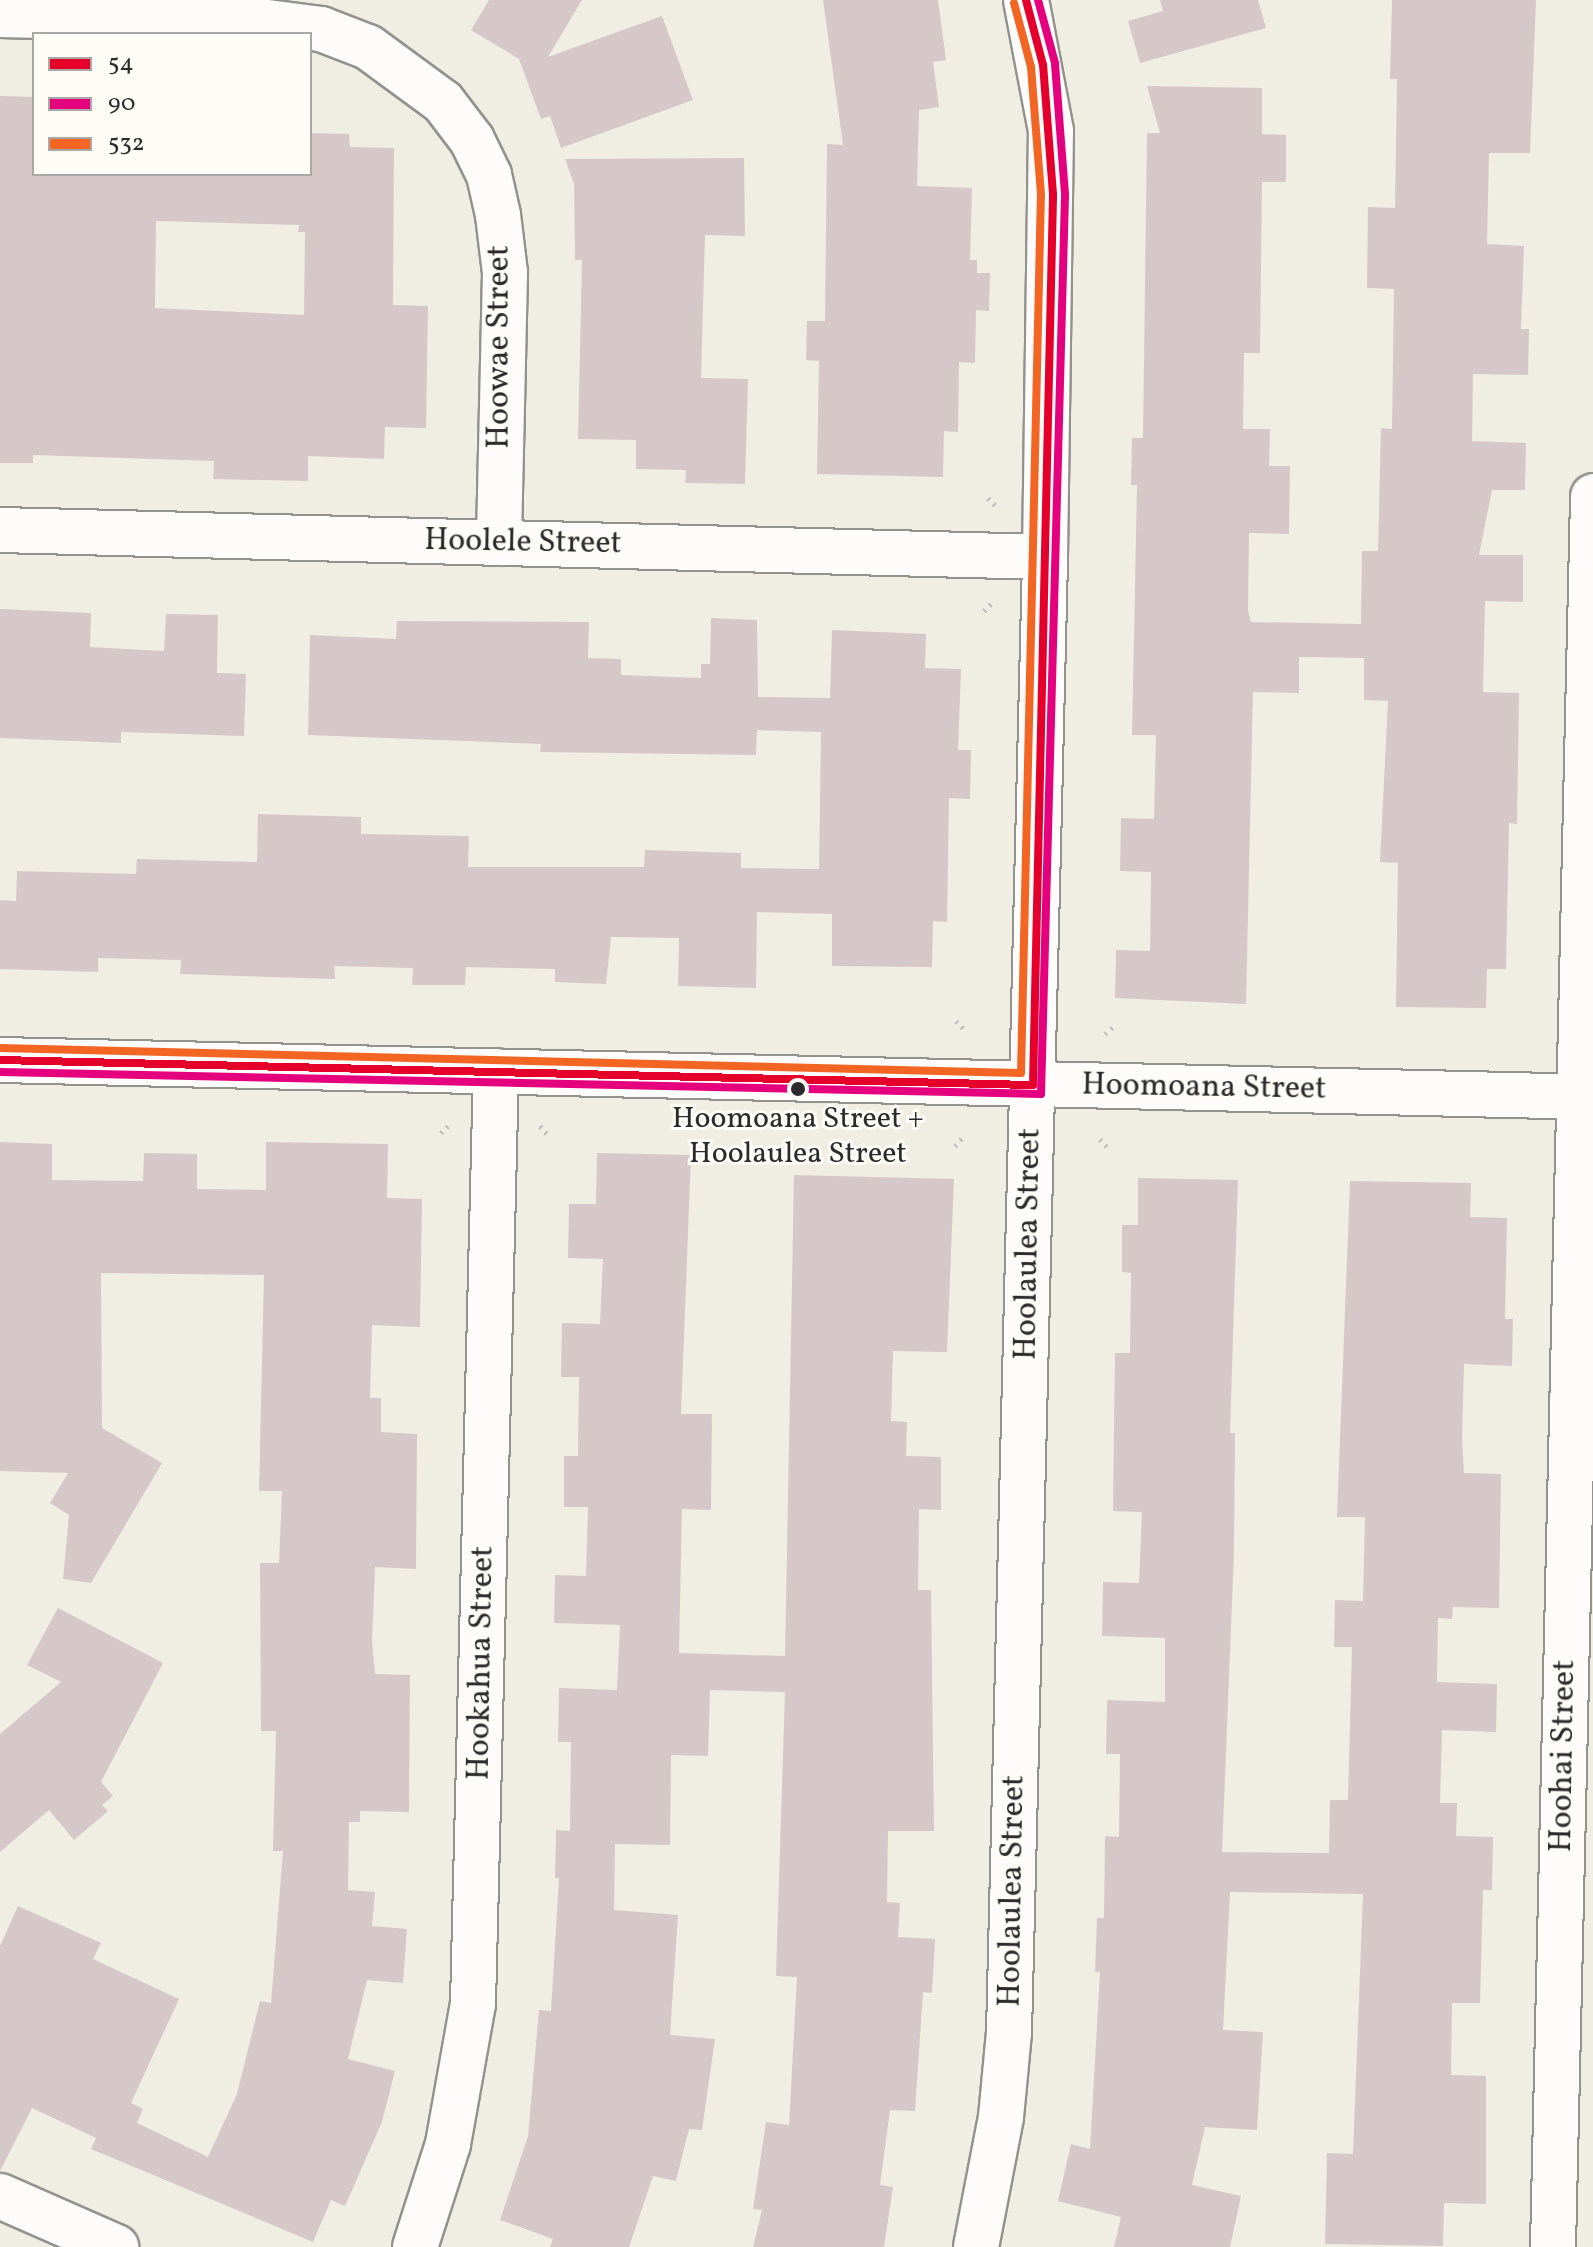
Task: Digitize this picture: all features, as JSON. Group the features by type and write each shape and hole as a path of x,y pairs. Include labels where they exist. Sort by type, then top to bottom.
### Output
{"street":[{"name":"Hoolaulea Street","path":"976,2247 1001,2117 1009,2033 1045,557 1051,131 1026,0"},
{"name":"Hoowae Street","path":"0,15 260,21 321,29 368,47 443,102 472,140 489,175 498,215 505,273 499,543"},
{"name":"Hoohai Street","path":"1553,2247 1586,1097 1593,496"},
{"name":"Hoolele Street","path":"0,530 1045,557"},
{"name":"Hoomoana Street","path":"0,1060 1586,1097"},
{"name":"Hookahua Street","path":"415,2247 448,2144 473,2004 496,1071"},
{"path":"0,2196 116,2247"}],"path":[{"path":"988,498 997,507"},
{"path":"984,611 994,601"},
{"path":"956,1021 964,1029"},
{"path":"1105,1034 1114,1026"},
{"path":"441,1133 450,1124"},
{"path":"540,1126 548,1135"},
{"path":"955,1146 963,1137"},
{"path":"1100,1139 1108,1148"}],"building":[{"path":"489,0 582,0 548,57 662,16 693,100 561,148 550,116 541,119 519,59 471,30"},
{"path":"823,0 938,0 946,60 933,62 939,107 919,110 917,186 972,188 970,260 977,260 977,273 990,273 989,311 976,310 975,363 959,362 958,432 944,431 943,477 817,474 819,361 806,360 807,321 825,321 827,144 843,145"},
{"path":"1160,0 1258,0 1266,28 1140,63 1128,21 1163,11"},
{"path":"1392,0 1536,0 1530,153 1489,153 1487,244 1524,246 1521,329 1529,329 1528,375 1473,374 1472,441 1526,443 1525,490 1492,490 1479,555 1523,555 1523,602 1485,601 1483,692 1519,693 1517,824 1509,823 1506,969 1487,969 1486,1008 1396,1007 1398,863 1380,862 1388,701 1364,700 1364,658 1299,657 1299,693 1253,692 1246,1004 1115,998 1116,950 1150,951 1151,872 1120,871 1121,818 1154,819 1156,735 1132,735 1137,485 1131,485 1132,438 1143,438 1147,133 1160,133 1147,86 1262,88 1262,134 1286,135 1286,182 1262,182 1260,353 1244,353 1243,429 1270,429 1269,466 1290,466 1289,534 1249,533 1248,611 1251,622 1361,624 1362,551 1378,551 1381,428 1392,429 1394,289 1367,288 1368,207 1395,208 1397,79 1390,79"},
{"path":"0,96 32,97 32,176 312,176 312,133 349,134 350,147 394,148 393,305 428,306 426,428 385,427 384,459 308,456 308,481 213,479 214,461 33,455 33,463 0,463","holes":["156,221 299,225 298,232 305,232 304,315 155,308"]},
{"path":"744,158 745,236 705,235 701,378 748,379 745,484 685,483 686,470 636,469 636,440 578,439 582,260 575,260 574,184 565,159"},
{"path":"0,609 91,613 90,647 164,651 166,614 218,615 217,673 246,674 244,736 121,732 121,743 0,738"},
{"path":"711,618 757,620 758,697 830,698 832,630 926,634 925,668 961,669 958,750 971,750 970,799 949,798 947,922 933,921 932,967 832,966 832,914 757,912 756,988 678,986 679,938 611,937 606,984 555,982 555,969 466,967 465,985 412,985 413,968 334,966 335,979 180,974 181,960 98,958 98,972 0,969 0,900 16,901 17,871 136,874 137,859 257,862 258,814 361,817 361,834 469,836 468,867 644,867 645,850 741,853 741,868 819,869 821,732 757,730 756,755 540,752 541,744 308,735 310,635 396,639 397,621 589,622 588,658 621,659 621,675 701,678 701,664 710,664"},
{"path":"0,1142 52,1144 52,1180 143,1181 144,1153 197,1154 197,1189 266,1190 266,1142 388,1144 387,1198 422,1199 420,1327 372,1325 370,1398 381,1398 381,1432 417,1434 416,1569 375,1567 372,1640 375,1674 410,1675 409,1812 360,1811 360,1822 349,1822 348,1890 375,1892 372,1926 407,1929 403,1983 367,1980 348,2059 395,2071 382,2122 345,2206 331,2200 313,2242 91,2149 96,2138 32,2108 0,2171 0,1946 18,1906 101,1943 93,1959 179,1999 131,2103 143,2109 137,2123 208,2157 237,2094 260,2001 271,2003 283,1851 273,1851 276,1731 261,1731 260,1563 279,1563 282,1491 259,1491 264,1275 101,1273 102,1428 162,1463 91,1583 63,1579 69,1515 50,1503 68,1473 0,1471"},
{"path":"597,1153 691,1155 681,1414 712,1414 711,1510 682,1509 679,1653 785,1656 794,1175 954,1179 947,1352 893,1351 891,1421 907,1422 906,1456 941,1457 941,1510 919,1509 918,1590 931,1590 934,1831 888,1831 887,1902 900,1903 898,1937 935,1939 932,1993 923,1992 915,2111 890,2110 880,2185 893,2187 884,2247 753,2247 762,2210 753,2209 766,2122 789,2125 797,1977 776,1976 785,1692 710,1690 708,1756 671,1755 670,1845 615,1844 614,1910 678,1915 670,2035 715,2039 702,2130 689,2129 676,2181 653,2176 629,2247 550,2247 553,2239 500,2220 528,2136 539,2010 551,2011 559,1878 555,1878 556,1830 570,1831 571,1742 558,1742 559,1688 617,1690 620,1625 554,1623 555,1575 586,1576 588,1507 564,1507 564,1456 578,1456 579,1377 561,1377 562,1323 600,1324 603,1259 568,1258 569,1204 596,1204"},
{"path":"1138,1178 1238,1180 1230,1433 1235,1433 1234,1552 1222,1852 1329,1853 1330,1800 1348,1800 1352,1647 1334,1647 1335,1600 1363,1601 1365,1517 1337,1517 1350,1181 1471,1183 1470,1217 1507,1218 1505,1319 1513,1319 1512,1366 1464,1364 1462,1438 1464,1473 1501,1474 1499,1608 1453,1607 1452,1619 1438,1618 1437,1682 1497,1684 1496,1732 1442,1730 1440,1803 1457,1803 1456,1836 1493,1837 1492,1890 1483,1890 1480,2003 1452,2003 1451,2075 1486,2076 1486,2204 1444,2203 1443,2246 1325,2244 1327,2153 1353,2154 1363,1894 1230,1892 1223,2030 1263,2032 1257,2130 1205,2127 1192,2185 1241,2196 1230,2247 1114,2247 1121,2217 1058,2201 1071,2144 1090,2149 1100,1972 1095,1972 1097,1918 1104,1918 1105,1836 1119,1837 1120,1754 1106,1754 1107,1700 1165,1702 1165,1638 1102,1636 1103,1582 1139,1583 1142,1512 1113,1511 1115,1353 1130,1353 1131,1273 1122,1272 1122,1225 1138,1225"},
{"path":"58,1608 163,1663 101,1782 113,1796 102,1805 108,1811 74,1840 49,1810 0,1852 0,1734 61,1682 27,1665"}],"transit line":[{"name":"54","path":"0,1060 1033,1085 1053,194 1043,65 1026,0"},
{"name":"90","path":"0,1072 1041,1094 1065,194 1055,63 1038,0"},
{"name":"532","path":"0,1048 1021,1073 1041,194 1031,67 1014,3"}],"place":[{"name":"Hoomoana Street + Hoolaulea Street","path":"798,1089"}]}
